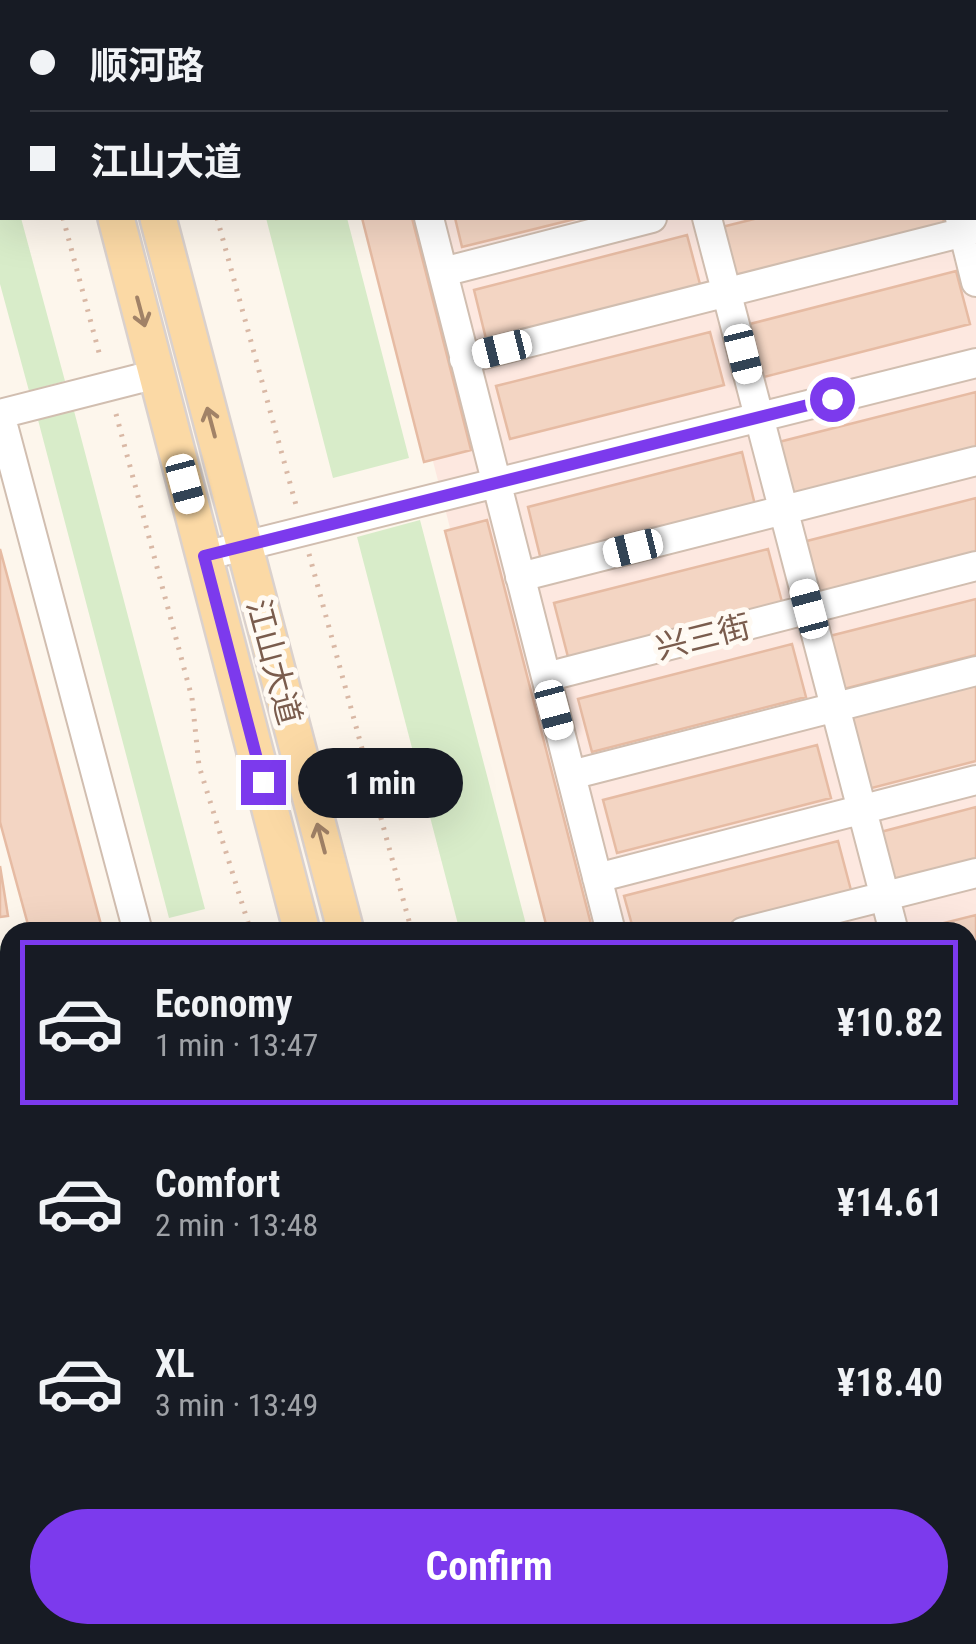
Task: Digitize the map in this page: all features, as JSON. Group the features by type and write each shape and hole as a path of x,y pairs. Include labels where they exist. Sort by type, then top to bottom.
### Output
{"main road":[{"name":"江山大道","path":"117,220 299,922"},
{"name":"江山大道","path":"159,220 343,922"}],"street":[{"path":"429,220 608,922"},
{"path":"442,272 644,220"},
{"path":"708,220 891,922"},
{"path":"464,358 966,226 976,282"},
{"path":"204,556 976,363"},
{"path":"135,922 0,414 157,374"},
{"path":"520,577 976,461"},
{"name":"兴三街","path":"546,677 976,566"},
{"path":"571,775 976,671"},
{"path":"597,878 976,780"},
{"path":"783,922 976,874"}],"path":[{"path":"64,220 192,698 199,766 248,922"},
{"path":"218,220 409,922"}],"shaded area":[{"path":"372,220 976,220 976,922 550,922"}],"green space":[{"path":"0,220 22,220 65,381 29,391 0,284"},
{"path":"267,220 348,220 409,458 333,478"},
{"path":"73,407 205,909 169,918 37,416"},
{"path":"420,520 525,922 457,922 357,537"}],"building":[{"path":"363,220 413,220 471,450 424,462"},
{"path":"455,220 571,220 462,247"},
{"path":"750,220 944,220 945,226 731,281 718,228"},
{"path":"687,235 701,288 487,343 474,290"},
{"path":"956,271 970,324 756,379 742,326"},
{"path":"710,332 724,385 510,439 496,386"},
{"path":"976,392 976,448 785,497 771,444"},
{"path":"742,452 755,505 541,560 528,507"},
{"path":"976,498 976,555 812,597 799,543"},
{"path":"487,520 590,922 545,922 445,531"},
{"path":"0,549 100,922 27,922 0,822"},
{"path":"768,549 782,602 568,657 554,603"},
{"path":"976,599 976,655 832,692 818,639"},
{"path":"792,644 806,697 592,752 578,699"},
{"path":"976,680 976,761 864,790 845,714"},
{"path":"817,745 831,798 617,853 603,800"},
{"path":"976,807 976,864 887,886 873,834"},
{"path":"838,841 852,894 741,922 631,922 624,896"},
{"path":"0,866 8,916 0,917"},
{"path":"976,915 976,922 948,922"}],"route":[{"path":"263,782 204,556 832,399"}]}
